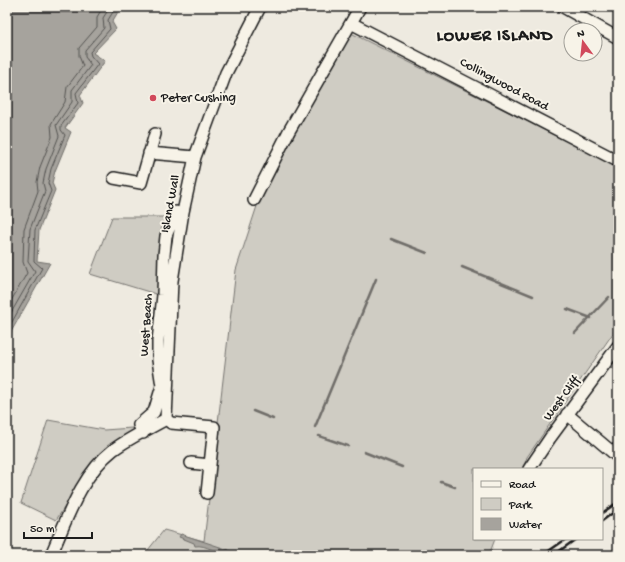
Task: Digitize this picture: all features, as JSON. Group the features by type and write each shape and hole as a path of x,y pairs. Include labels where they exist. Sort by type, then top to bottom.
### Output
{"street":[{"name":"Island Wall","path":"166,419 172,281 183,212 195,157 226,73 260,7"},
{"path":"254,200 289,131 360,7"},
{"path":"563,7 618,38"},
{"name":"Collingwood Road","path":"351,23 616,160 618,155"},
{"path":"114,178 141,183 155,134"},
{"path":"149,153 195,157"},
{"name":"West Beach","path":"142,433 139,425 154,412 162,386 158,347 163,295 164,255 166,236 176,212"},
{"name":"West Cliff","path":"530,468 567,414 618,346"},
{"path":"567,414 618,457"},
{"path":"51,555 74,505 92,472 112,451 166,419 171,423 214,427 207,493"},
{"path":"191,463 210,465"}],"green space":[{"path":"349,32 618,167 618,326 527,457 523,468 473,468 473,540 495,540 489,555 144,555 164,530 204,541 236,270 258,203"},
{"path":"112,217 166,217 159,295 90,274"},
{"path":"48,420 104,430 132,428 130,436 94,463 56,520 21,503"}],"water":[{"path":"7,7 121,7 112,22 116,29 93,53 105,61 80,95 83,103 65,128 71,132 55,171 52,183 55,190 39,230 37,261 50,263 7,339"},
{"path":"181,534 229,550 230,552 228,555 203,546 195,546 194,543 179,537"}],"waterway":[{"path":"391,239 427,253"},
{"path":"462,267 533,296"},
{"path":"315,427 376,279"},
{"path":"575,333 609,297"},
{"path":"567,309 591,318"},
{"path":"253,411 273,419"},
{"path":"319,436 348,446"},
{"path":"364,452 402,467"},
{"path":"441,482 455,487"}],"railway":[{"path":"603,512 618,502"},
{"path":"603,520 618,509"},
{"path":"543,555 565,540"},
{"path":"554,555 575,540"}],"place":[{"name":"Peter Cushing","path":"153,98"}],"district":[{"name":"LOWER ISLAND","path":"495,37"}]}
